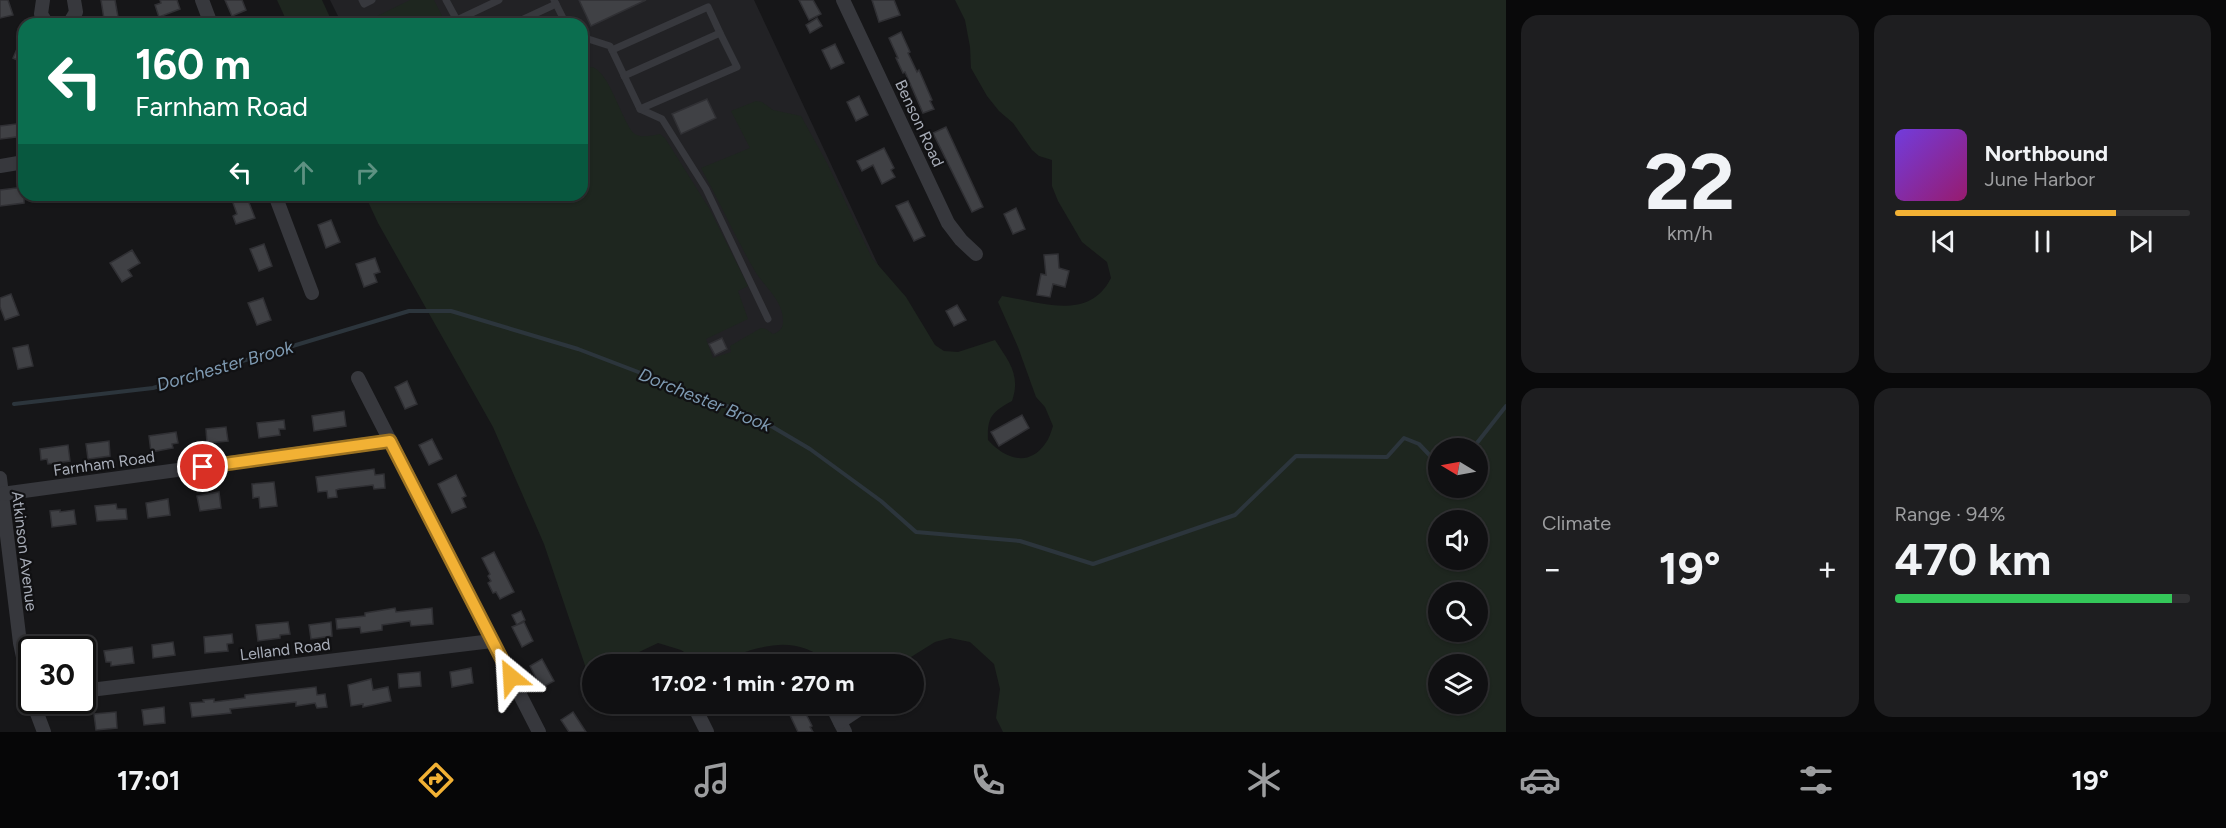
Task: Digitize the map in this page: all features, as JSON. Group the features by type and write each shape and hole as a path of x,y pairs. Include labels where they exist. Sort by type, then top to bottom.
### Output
{"street":[{"path":"43,0 41,14 43,18"},
{"path":"72,18 76,12 74,0"},
{"path":"202,0 209,18"},
{"name":"Benson Road","path":"843,0 948,223 976,254"},
{"path":"0,166 18,163"},
{"path":"277,201 312,293"},
{"path":"358,378 539,732"},
{"name":"Farnham Road","path":"2,494 390,441"},
{"name":"Atkinson Avenue","path":"0,478 19,636"},
{"name":"Lelland Road","path":"96,689 492,641"},
{"name":"Atkinson Avenue","path":"38,714 44,732"},
{"path":"698,714 707,732"},
{"path":"843,727 853,714"}],"lane":[{"path":"362,0 364,4 372,0"},
{"path":"446,0 456,18"},
{"path":"465,18 499,0"},
{"path":"524,18 555,2 563,18"},
{"path":"612,50 708,7 738,67 640,110"},
{"path":"624,76 720,33"},
{"path":"588,39 610,46 640,110 662,119 706,189 768,319"}],"shaded area":[{"path":"277,0 322,0 330,18 285,18"},
{"path":"330,0 754,0 932,380 572,499 582,201 588,201 588,18 339,18"},
{"path":"410,0 434,0 443,18 373,18"},
{"path":"955,0 1506,0 1506,732 1003,732 996,718 1000,689 994,664 970,642 950,638 935,642 916,654 816,654 801,647 774,645 741,654 687,654 658,643 637,654 582,654 582,656 544,544 493,427 368,201 588,201 588,68 598,70 632,131 639,136 660,134 665,138 709,208 748,286 738,291 748,319 706,339 713,358 731,352 730,346 761,328 773,334 777,332 783,321 777,301 756,273 701,168 750,148 731,111 756,101 762,102 773,110 801,116 827,163 872,258 906,297 935,345 944,351 958,352 995,340 1005,355 1014,376 1014,392 1012,401 992,416 988,440 1009,456 1024,458 1031,456 1045,444 1053,426 1045,407 1036,397 1018,347 998,302 1002,296 1047,305 1077,305 1102,292 1111,278 1107,262 1082,242 1058,201 1052,186 1052,160 1039,156 1032,150 1013,123 987,96 971,68 965,20"}],"building":[{"path":"0,0 8,0 13,15 0,18"},
{"path":"101,0 115,0 118,17 104,18"},
{"path":"160,0 177,0 180,9 159,17 155,5 161,3"},
{"path":"225,0 242,0 246,10 232,16"},
{"path":"579,0 646,0 591,26"},
{"path":"799,0 813,0 821,14 809,20"},
{"path":"872,0 894,0 900,15 879,22"},
{"path":"817,18 822,26 810,33 806,25"},
{"path":"901,32 910,52 908,53 917,72 919,70 932,100 930,101 934,109 923,113 905,72 903,73 896,58 898,58 889,38"},
{"path":"835,44 844,63 831,69 822,50"},
{"path":"18,47 18,60 13,58"},
{"path":"859,96 868,115 856,121 847,102"},
{"path":"707,99 716,118 681,134 672,114"},
{"path":"18,124 18,137 0,139 0,126"},
{"path":"946,127 983,207 972,212 933,133"},
{"path":"884,148 894,168 891,170 895,177 882,184 873,165 862,171 857,161"},
{"path":"18,188 18,201 24,201 24,203 0,206 0,190"},
{"path":"232,201 248,201 255,218 236,224 233,216 237,214"},
{"path":"908,201 925,236 914,241 896,206"},
{"path":"1016,208 1025,229 1013,234 1004,214"},
{"path":"331,220 340,242 326,248 318,225"},
{"path":"264,244 272,266 259,271 250,249"},
{"path":"132,250 140,263 128,270 132,276 122,282 110,263"},
{"path":"1058,254 1059,268 1069,271 1065,287 1053,284 1050,297 1037,295 1041,274 1046,275 1044,255"},
{"path":"375,258 380,272 374,274 377,282 364,287 356,264"},
{"path":"11,294 19,315 5,320 0,307 0,298"},
{"path":"263,298 271,320 257,325 248,303"},
{"path":"957,305 966,320 954,326 946,311"},
{"path":"722,338 727,349 715,355 709,344"},
{"path":"28,345 33,366 18,369 13,348"},
{"path":"407,381 417,404 405,409 395,387"},
{"path":"344,411 346,426 314,431 312,416"},
{"path":"1022,415 1029,428 999,446 991,432"},
{"path":"284,420 285,429 279,429 280,435 259,438 257,423"},
{"path":"226,427 228,441 207,443 206,429"},
{"path":"176,432 178,443 172,444 173,448 151,452 149,436"},
{"path":"432,439 442,459 429,465 419,445"},
{"path":"109,441 110,456 88,459 86,444"},
{"path":"68,445 70,461 48,464 47,459 41,460 40,449"},
{"path":"374,469 375,475 384,474 385,488 374,489 373,485 339,489 336,490 337,497 328,498 327,491 318,492 316,477"},
{"path":"456,475 466,496 462,498 466,507 452,513 438,484"},
{"path":"274,482 277,506 260,508 259,497 253,498 252,484"},
{"path":"219,492 221,508 200,511 197,496"},
{"path":"168,499 170,515 148,518 146,503"},
{"path":"116,504 117,509 126,509 127,519 97,521 95,506"},
{"path":"60,510 60,512 74,510 76,524 52,527 50,511"},
{"path":"494,552 514,592 500,599 496,592 493,593 488,583 491,581 488,576 490,574 482,558"},
{"path":"395,608 396,612 432,608 433,624 411,626 410,621 382,625 382,630 361,633 360,627 337,629 336,619 365,616 365,613"},
{"path":"521,611 525,620 517,625 512,615"},
{"path":"288,622 290,634 258,641 256,625"},
{"path":"331,622 332,636 311,639 309,625"},
{"path":"524,622 533,641 522,647 512,627"},
{"path":"232,634 233,643 227,644 228,651 205,653 204,637"},
{"path":"173,642 175,655 153,658 152,645"},
{"path":"132,647 134,663 111,666 111,662 106,662 104,651"},
{"path":"542,659 554,681 541,688 530,666"},
{"path":"471,668 473,683 452,687 450,672"},
{"path":"420,672 421,686 399,688 398,674"},
{"path":"371,679 373,690 388,687 391,701 363,707 363,704 351,706 348,685"},
{"path":"316,687 317,695 325,694 327,707 317,708 315,703 296,706 296,702 230,709 231,713 192,717 190,703 214,699 214,702 245,698 245,695"},
{"path":"164,707 165,723 144,725 142,710"},
{"path":"116,712 117,728 96,730 94,714"},
{"path":"573,712 586,732 569,732 561,720"},
{"path":"806,714 813,732 798,732 790,715"}],"waterway":[{"name":"Dorchester Brook","path":"14,404 153,388 409,311 451,311 578,349 756,417 810,449 881,501 916,532 1020,541 1093,564 1235,515 1296,456 1387,457 1404,438 1419,444 1428,453"},
{"name":"Dorchester Brook","path":"1481,438 1506,406"}],"route":[{"path":"203,467 390,441 511,677"}]}
